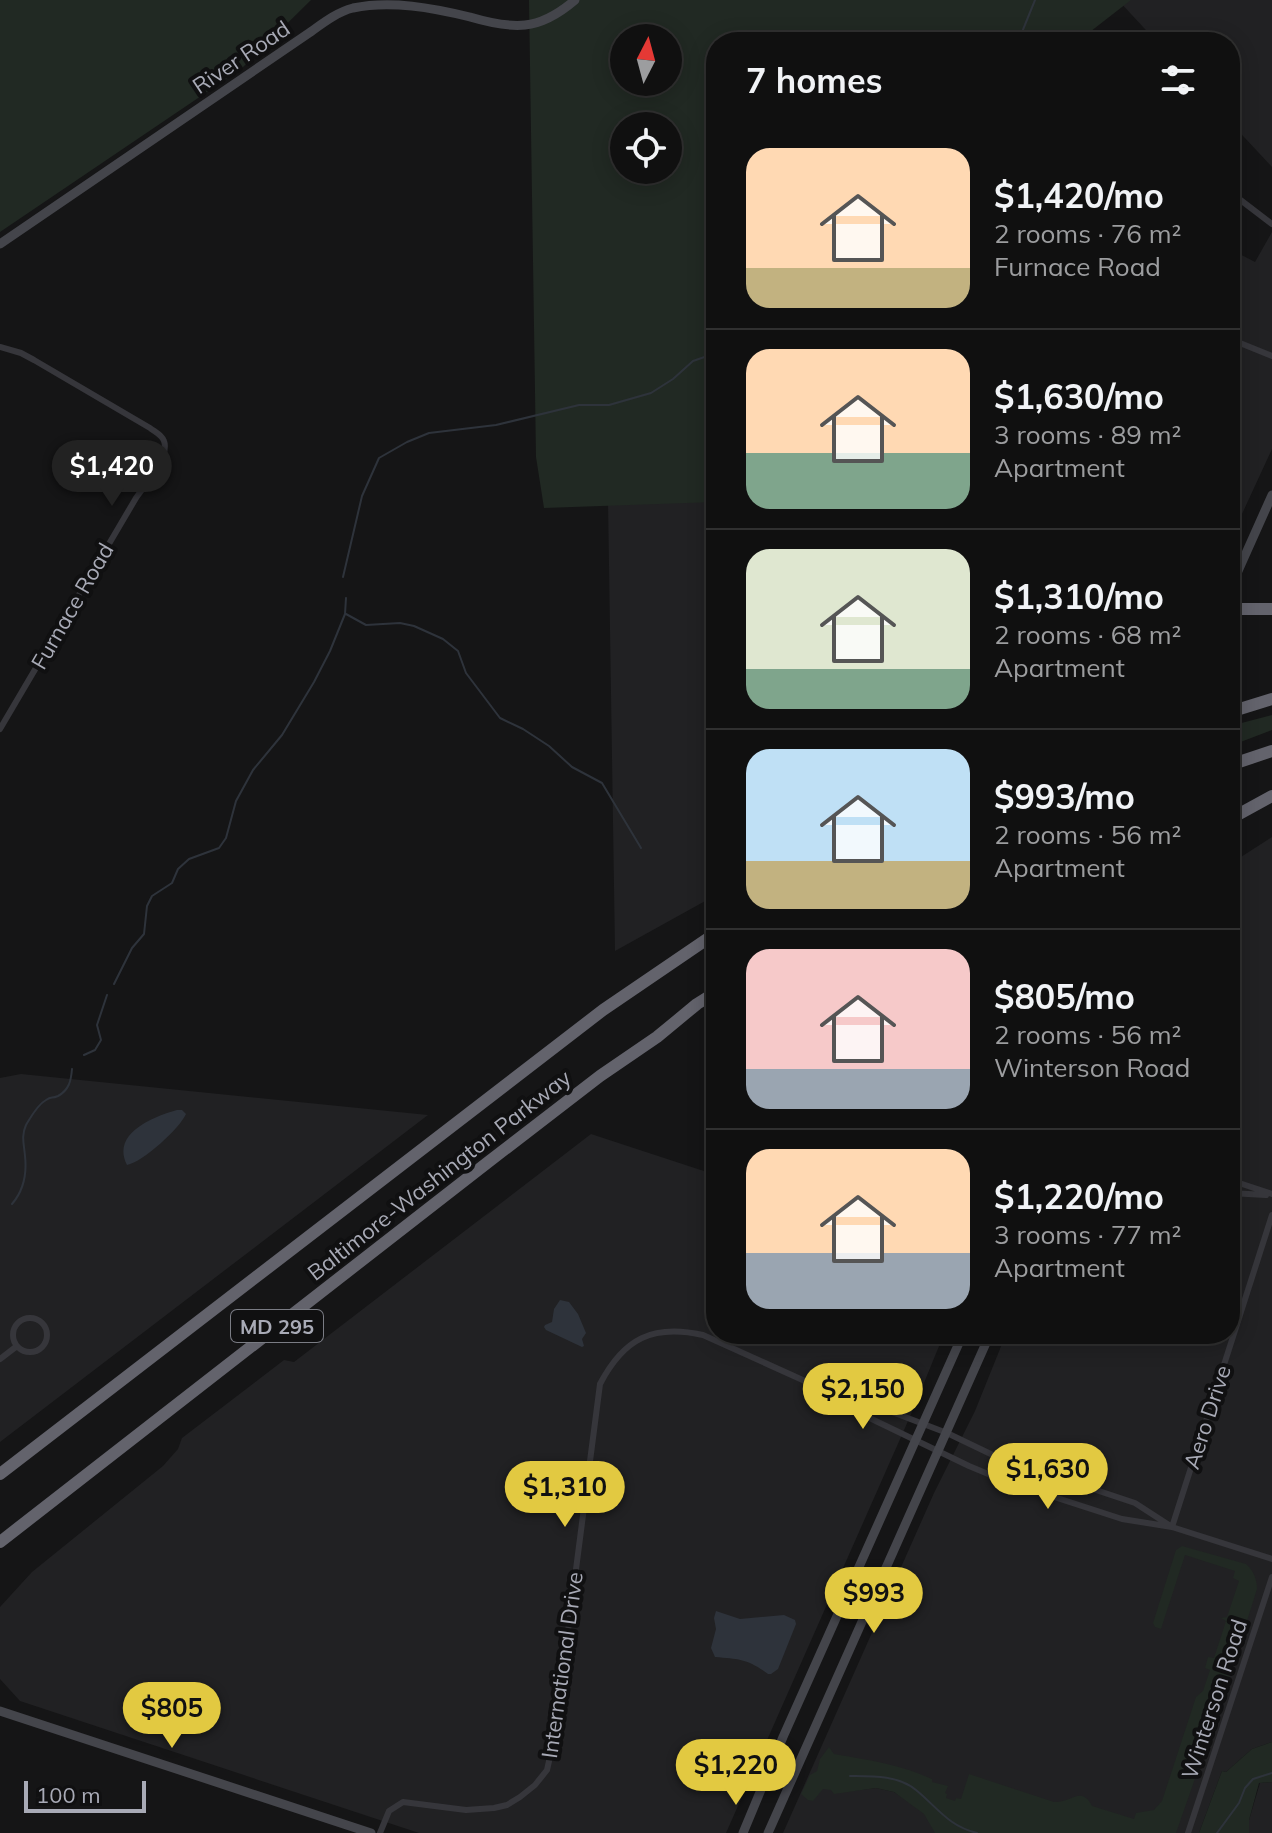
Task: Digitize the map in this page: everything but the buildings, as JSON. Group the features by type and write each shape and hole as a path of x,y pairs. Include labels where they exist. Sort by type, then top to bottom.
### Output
{"highway":[{"path":"1240,609 1272,609"},
{"path":"1240,709 1272,699"},
{"path":"1240,762 1272,751"},
{"path":"1240,814 1272,796"},
{"name":"Baltimore-Washington Parkway","path":"0,1474 603,1010 706,938"},
{"name":"Baltimore-Washington Parkway","path":"0,1542 487,1163 706,998"},
{"path":"657,1037 706,1006"},
{"path":"0,1483 92,1412 120,1382"}],"main road":[{"name":"River Road","path":"0,244 333,17 351,8 370,4 419,6 485,21 525,25 555,15 575,0"},
{"path":"1240,567 1272,495"},
{"path":"743,1833 959,1344"},
{"path":"768,1833 986,1344"},
{"path":"0,1711 371,1833"}],"street":[{"path":"1240,200 1272,224"},
{"path":"1240,343 1272,356"},
{"name":"Furnace Road","path":"0,347 34,360 150,428 164,440 165,446 157,468 136,498 0,729"},
{"path":"1240,1184 1272,1195"},
{"path":"1240,1193 1272,1195"},
{"name":"Aero Drive","path":"1240,1315 1272,1215"},
{"path":"29,1318 43,1324 47,1338 41,1348 27,1352 17,1346 13,1332 19,1322 29,1318"},
{"name":"International Drive","path":"380,1833 389,1811 403,1802 466,1810 494,1808 520,1797 547,1770 554,1739 600,1384 618,1355 650,1334 683,1331 706,1336"},
{"name":"International Drive","path":"723,1344 827,1391 858,1399 947,1433 997,1457 1135,1503 1172,1527"},
{"name":"Aero Drive","path":"1172,1527 1231,1344"},
{"path":"0,1359 17,1346"},
{"name":"International Drive","path":"827,1391 853,1410 1005,1481 1122,1519 1172,1527 1272,1559"},
{"name":"Winterson Road","path":"1188,1833 1272,1577"}],"shaded area":[{"path":"0,0 311,0 241,69 0,232"},
{"path":"529,0 1131,0 1090,32 706,32 706,502 544,508 536,457"},
{"path":"1118,0 1272,0 1272,167 1240,133 1240,32 1148,32"},
{"path":"1272,232 1272,449 1240,518 1240,254 1255,262"},
{"path":"706,499 706,901 615,951 608,501"},
{"path":"1272,715 1272,730 1240,742 1240,723"},
{"path":"1272,837 1272,1742 1252,1749 1226,1772 1222,1771 1199,1833 978,1823 897,1772 834,1793 876,1788 894,1792 932,1821 962,1833 783,1833 934,1493 975,1411 1002,1344 1240,1344 1240,858"},
{"path":"21,1074 428,1115 0,1442 0,1078"},
{"path":"177,1110 186,1114 176,1127 151,1151 127,1165 124,1154 129,1136 146,1122"},
{"path":"591,1134 706,1172 706,1344 940,1344 726,1833 419,1833 20,1701 0,1679 0,1607 32,1572 163,1466 178,1449 182,1438 284,1360 294,1362"},
{"path":"560,1300 569,1302 578,1314 586,1333 582,1347 544,1327 552,1322 554,1309"},
{"path":"1182,1546 1246,1564 1254,1576 1257,1589 1176,1833 935,1833 924,1814 894,1792 876,1788 834,1794 831,1790 823,1789 813,1801 801,1794 829,1747 834,1754 921,1774 932,1779 932,1782 948,1786 946,1798 955,1801 956,1798 961,1799 969,1774 1054,1802 1084,1797 1092,1806 1134,1819 1136,1813 1154,1810 1162,1801 1196,1697 1203,1691 1210,1670 1205,1668 1208,1657 1214,1658 1226,1621 1221,1618 1227,1617 1239,1581 1233,1578 1235,1571 1185,1555 1161,1629 1155,1627 1153,1623 1176,1550"},
{"path":"716,1611 740,1619 784,1615 795,1620 778,1669 768,1674 743,1661 715,1657 711,1648 716,1629"},
{"path":"1272,1742 1272,1782 1259,1783 1249,1820 1249,1833 1199,1833 1222,1771 1226,1772 1252,1749"},
{"path":"1272,1782 1272,1833 1249,1833 1249,1820 1260,1783"}],"waterway":[{"path":"1022,32 1035,0"},
{"path":"343,577 362,496 379,458 429,433 496,425 579,405 609,405 651,393 693,361 706,356"},
{"path":"114,984 132,948 144,934 147,906 152,896 172,883 178,869 189,859 219,848 226,838 236,801 253,770 282,735 330,651 345,614 346,598"},
{"path":"346,614 366,625 400,623 443,639 458,651 466,673 500,718 523,729 549,746 572,767 602,783 641,848"},
{"path":"84,1055 95,1050 101,1040 97,1025 107,995"},
{"path":"12,1204 25,1175 23,1136 26,1125 43,1102 65,1091 72,1069"},
{"path":"1217,1833 1253,1779 1272,1773"},
{"path":"850,1776 901,1781 916,1790 950,1821 977,1833"}]}
